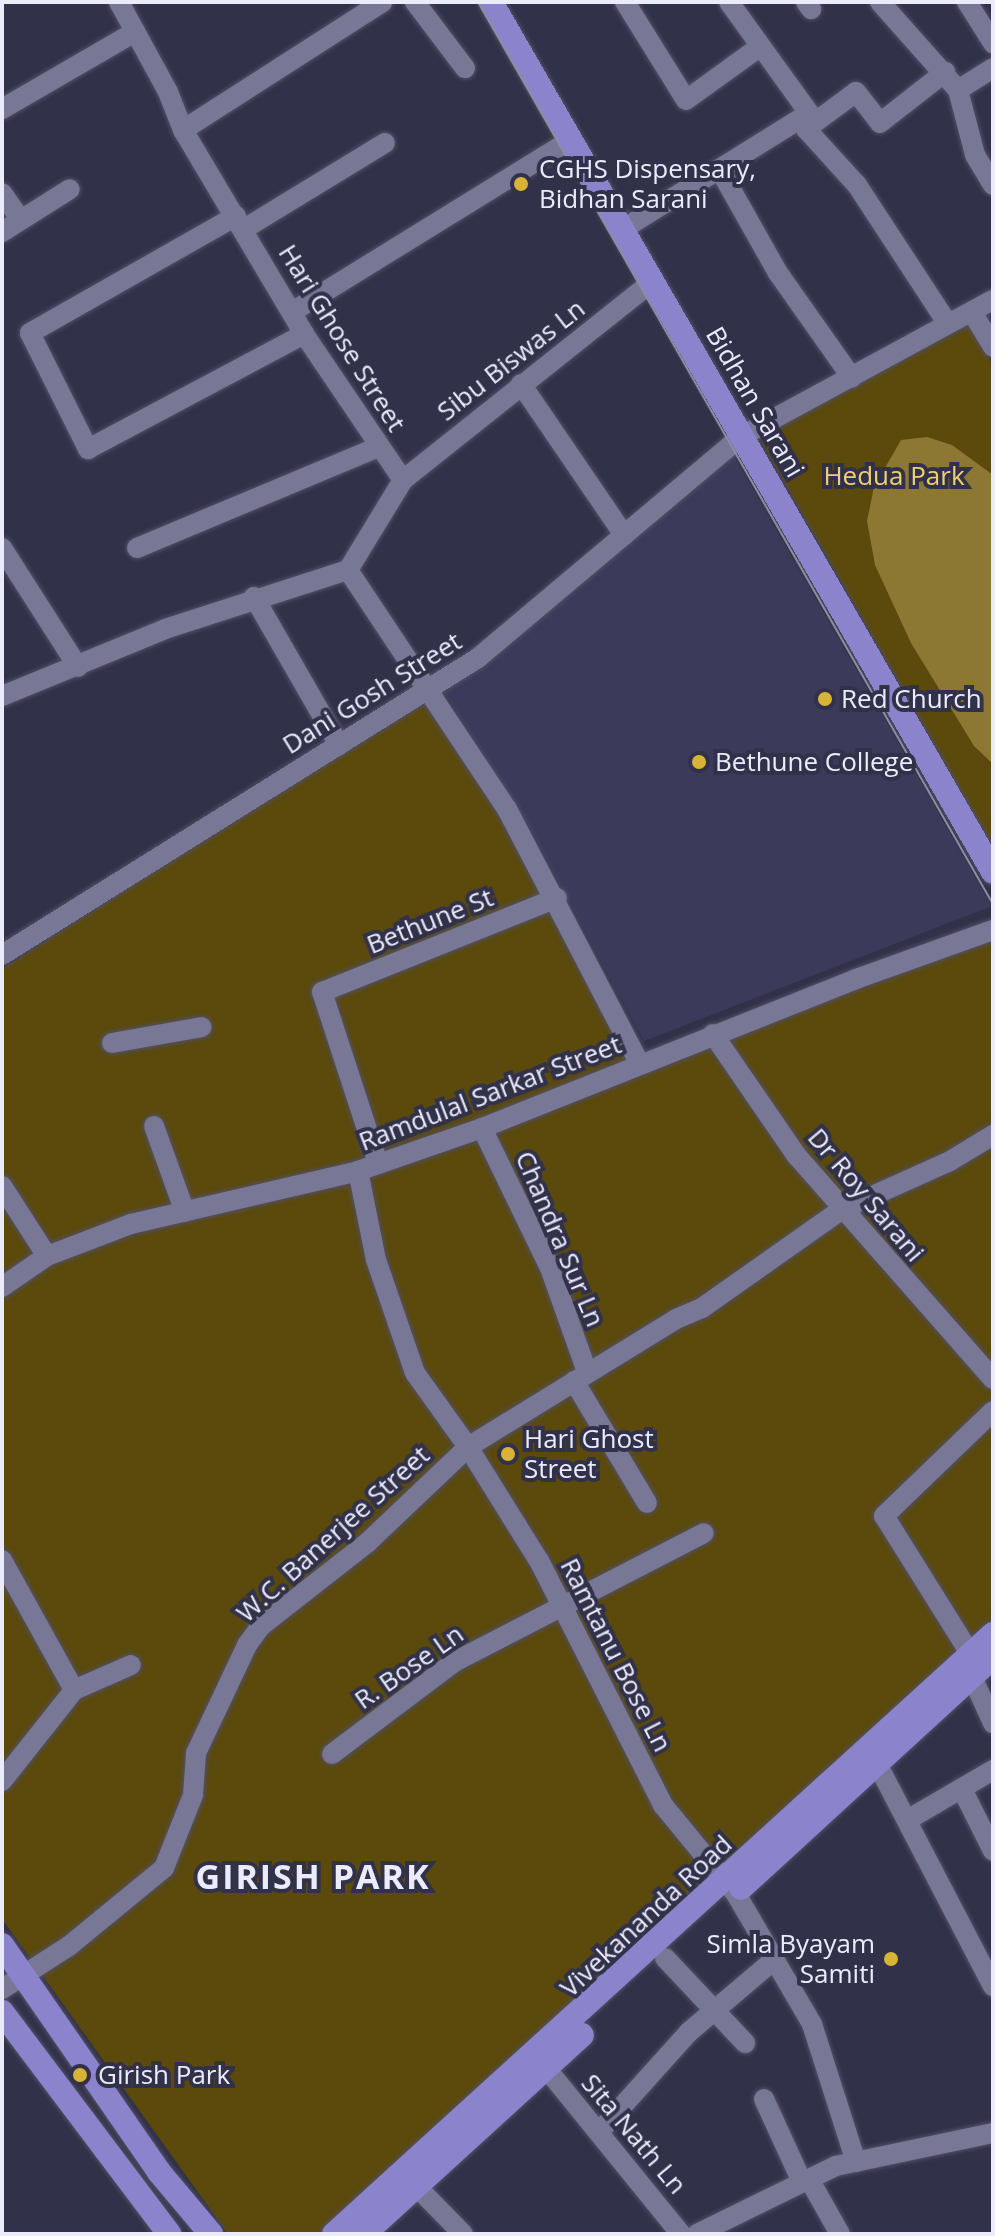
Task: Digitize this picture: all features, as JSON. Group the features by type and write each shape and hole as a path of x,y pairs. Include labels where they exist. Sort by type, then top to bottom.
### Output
{"main road":[{"name":"Bidhan Sarani","path":"491,2 993,872"},
{"name":"Vivekananda Road","path":"334,2234 731,1887 979,1663 993,1634"},
{"name":"Vivekananda Road","path":"364,2234 665,1958 731,1887"},
{"path":"2,1945 159,2172 211,2234"},
{"path":"2,2012 169,2234"}],"street":[{"name":"Hari Ghose Street","path":"119,2 168,92 183,130 304,334 370,425 378,447 403,480"},
{"path":"183,130 382,2"},
{"path":"415,2 465,68"},
{"path":"625,2 686,100 761,46"},
{"path":"729,2 761,46 807,121 857,185 948,324"},
{"path":"880,2 958,90 975,155 993,185"},
{"path":"967,2 993,43"},
{"path":"2,109 135,32"},
{"path":"958,90 993,68"},
{"path":"623,229 856,92 880,123 945,72"},
{"path":"292,312 571,140"},
{"path":"304,334 88,449 30,333 385,143"},
{"path":"720,170 778,273 852,378"},
{"path":"2,232 19,217 70,189"},
{"path":"2,193 19,217"},
{"name":"Sibu Biswas Ln","path":"403,480 653,281"},
{"name":"Dani Gosh Street","path":"2,955 478,658 742,436 993,300"},
{"path":"972,312 993,347"},
{"path":"521,384 624,535"},
{"path":"137,548 378,447"},
{"path":"2,696 254,597 348,570 403,480"},
{"path":"2,548 78,667"},
{"path":"348,570 430,690 557,898 640,1065"},
{"path":"254,597 339,745"},
{"name":"Bethune St","path":"378,1163 322,992 557,898"},
{"name":"Ramdulal Sarkar Street","path":"2,1287 47,1256 131,1224 358,1171 482,1128 713,1034 993,930"},
{"path":"112,1043 202,1027"},
{"name":"Dr Roy Sarani","path":"713,1034 745,1086 841,1210 993,1379"},
{"path":"154,1126 185,1212"},
{"name":"Chandra Sur Ln","path":"482,1128 550,1268 580,1377 647,1503"},
{"path":"468,1447 580,1377 702,1308 841,1210 950,1161 993,1135"},
{"name":"W.C. Banerjee Street","path":"2,1989 69,1946 164,1868 193,1795 196,1753 228,1675 261,1626 367,1543 468,1447 415,1373 376,1260 358,1171"},
{"path":"2,1186 47,1256"},
{"path":"993,1411 884,1516 979,1663 993,1723"},
{"name":"Ramtanu Bose Ln","path":"468,1447 504,1500 663,1805 731,1887 812,2024 856,2162"},
{"name":"R. Bose Ln","path":"332,1754 454,1662 563,1610 704,1533"},
{"path":"2,1560 74,1690"},
{"path":"2,1781 74,1690 131,1665"},
{"path":"874,1755 993,1986"},
{"path":"909,1819 993,1770"},
{"path":"962,1789 993,1851"},
{"path":"665,1958 745,2043"},
{"path":"599,2132 689,2032 774,1960"},
{"name":"Sita Nath Ln","path":"546,2068 681,2234"},
{"path":"764,2099 806,2180 840,2234"},
{"path":"697,2234 806,2180 856,2162 993,2133"},
{"path":"416,2186 463,2234"}],"shaded area":[{"path":"927,437 952,445 993,475 993,764 974,746 911,643 875,565 867,521 874,487 901,440"},
{"name":"Bethune College","path":"733,454 992,906 644,1041 532,831 445,693"}],"green space":[{"name":"Hedua Park","path":"968,322 993,365 993,847 759,438"},
{"path":"431,694 644,1066 993,933 993,1634 320,2234 228,2234 2,1919 2,969"}],"tram line":[{"path":"478,2 993,904"}],"place":[{"name":"CGHS Dispensary, Bidhan Sarani","path":"521,184"},
{"name":"Red Church","path":"825,699"},
{"name":"Bethune College","path":"699,762"},
{"name":"Hari Ghost Street","path":"508,1454"},
{"name":"Simla Byayam Samiti","path":"891,1959"},
{"name":"Girish Park","path":"80,2075"}],"district":[{"name":"GIRISH PARK","path":"313,1877"}]}
